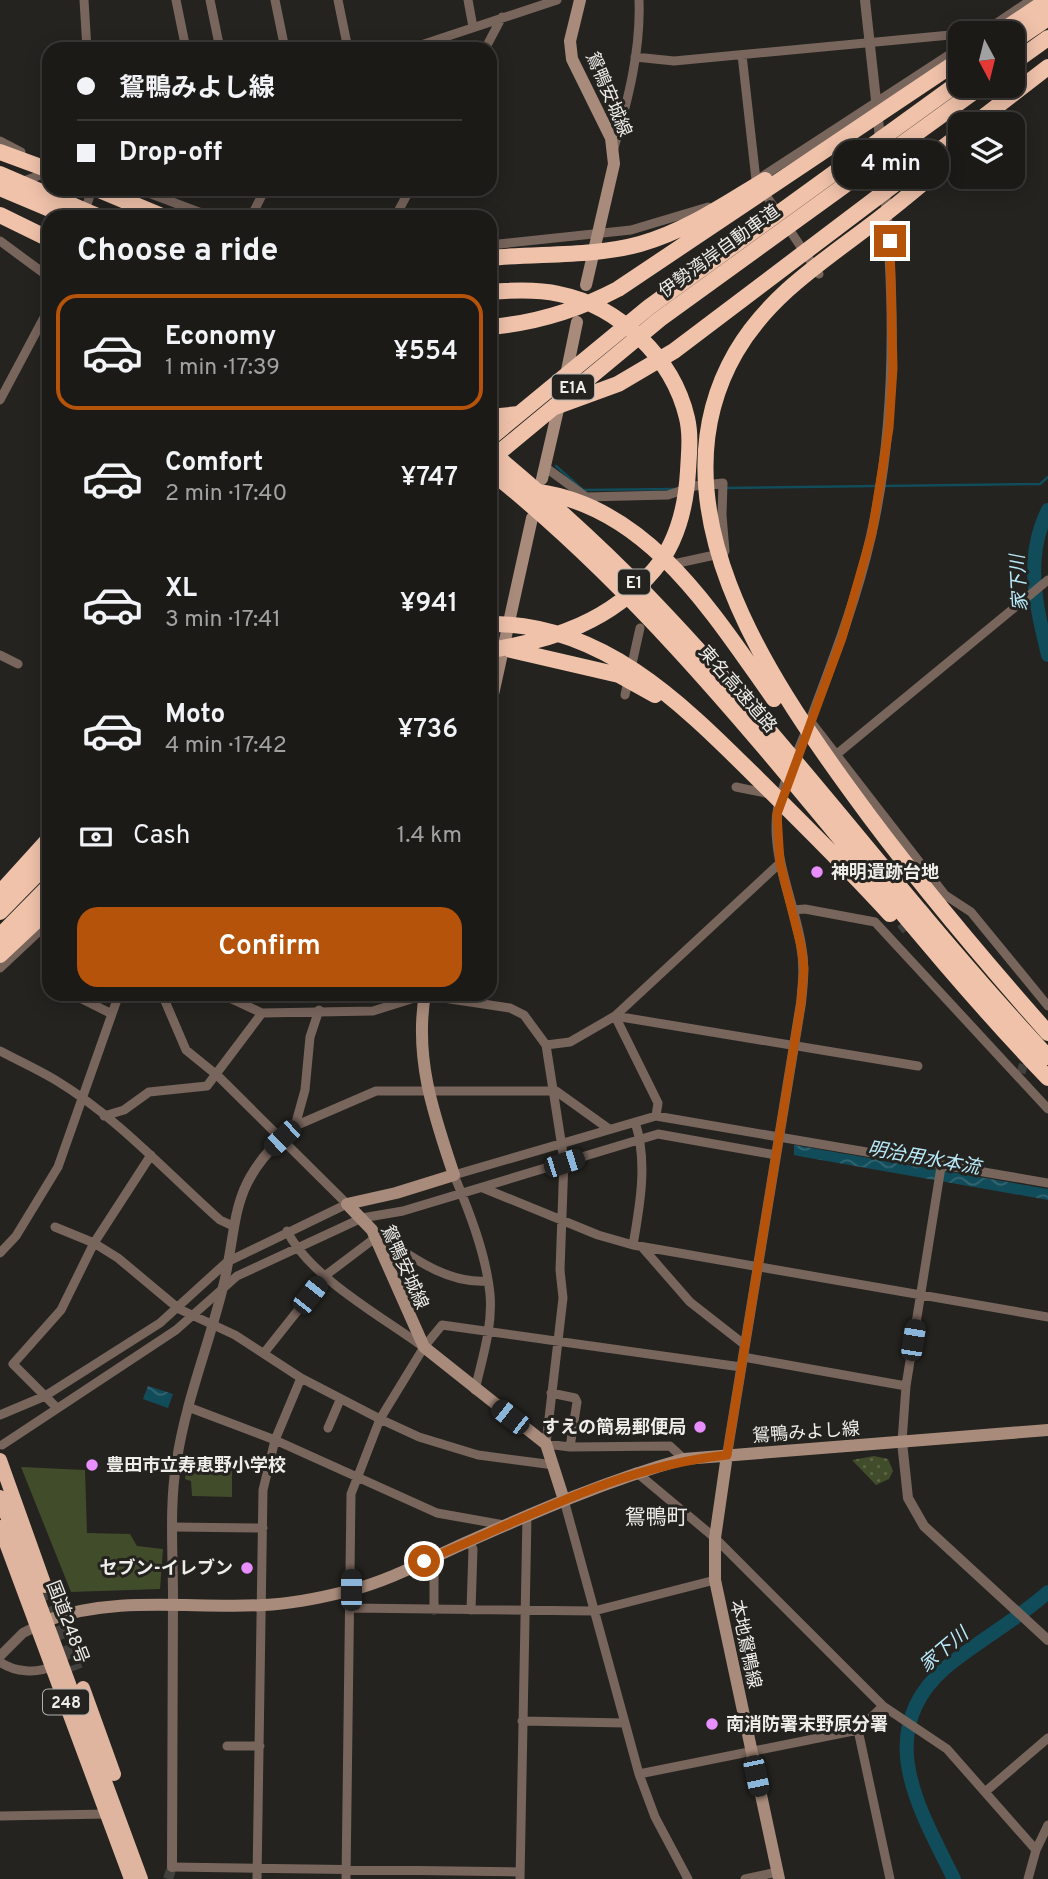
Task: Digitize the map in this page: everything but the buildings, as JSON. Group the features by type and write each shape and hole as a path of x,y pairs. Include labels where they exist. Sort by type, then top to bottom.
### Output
{"highway":[{"path":"1017,21 1048,0"},
{"path":"1026,33 1048,18"},
{"path":"1026,54 1048,38"},
{"path":"497,326 548,317 583,306 618,289 948,67"},
{"path":"990,112 1048,69"},
{"path":"1003,112 1048,69"},
{"name":"伊勢湾岸自動車道","path":"497,433 948,91"},
{"name":"伊勢湾岸自動車道","path":"762,233 964,98"},
{"path":"497,258 605,250 639,244 668,234 698,220 861,125"},
{"path":"497,416 549,409 581,399 618,384 656,362 753,294 948,144"},
{"path":"0,152 42,168"},
{"path":"895,852 773,679 741,616 722,562 710,512 708,439 726,374 750,330 768,309 806,272 877,220 948,162"},
{"path":"0,174 42,192"},
{"path":"0,189 52,210"},
{"path":"51,196 84,210"},
{"path":"112,196 146,210"},
{"path":"0,215 42,236"},
{"path":"497,292 558,293 600,309 618,320 645,343 668,372 679,395 689,431 685,502 673,540 656,568 623,600 587,623 549,638 497,649"},
{"name":"伊勢湾岸自動車道","path":"497,454 654,313"},
{"name":"東名高速道路","path":"497,457 593,541 645,593 819,801 1048,1057"},
{"name":"東名高速道路","path":"497,477 551,522 610,578 759,731"},
{"path":"497,489 523,489 574,499 608,515 650,547 706,605 822,765 1048,1033"},
{"path":"497,625 548,632 575,640 621,662 666,692 730,751 854,874 1021,1057 1048,1079"},
{"path":"497,646 619,676 682,713 730,751"},
{"name":"東名高速道路","path":"819,801 953,973 1048,1079"},
{"path":"0,893 42,847"},
{"path":"0,912 42,869"},
{"path":"0,936 42,893"},
{"path":"0,955 42,916"},
{"path":"1,1452 45,1586"},
{"name":"国道248号","path":"0,1497 42,1623 141,1879"},
{"name":"国道248号","path":"0,1527 3,1543 42,1623 52,1666 131,1879"},
{"name":"248","path":"76,1670 148,1879"}],"main road":[{"name":"鴛鴨安城線","path":"580,0 570,41 572,59 614,150 614,164 586,285"},
{"path":"544,473 577,322"},
{"path":"497,676 532,518"},
{"path":"355,1211 396,1193 454,1177 427,1093 421,1018 423,1001"},
{"name":"鴛鴨安城線","path":"355,1211 374,1234 424,1347 546,1444"},
{"name":"鴛鴨みよし線","path":"42,1623 105,1606 263,1605 307,1600 351,1590 564,1500 636,1472 684,1460 1048,1430"},
{"path":"546,1444 564,1500"},
{"name":"本地鴛鴨線","path":"727,1455 715,1538 715,1580 778,1875"}],"street":[{"path":"84,0 87,42"},
{"path":"176,0 185,42"},
{"path":"209,0 218,42"},
{"path":"275,0 284,42"},
{"path":"338,0 347,42"},
{"path":"468,0 473,27"},
{"path":"429,42 558,0"},
{"path":"614,150 628,100 640,25 639,0"},
{"path":"727,1455 795,1044 804,968 776,835 782,797 857,593 872,533 889,428 893,368 892,286 865,0"},
{"path":"1000,21 1031,0"},
{"path":"489,42 502,17"},
{"path":"635,57 674,61 948,35"},
{"path":"742,55 756,180 819,274"},
{"path":"497,244 597,236 651,226 693,212 756,180 948,55"},
{"path":"0,141 42,159"},
{"path":"0,189 42,174"},
{"path":"156,196 194,210"},
{"path":"0,241 42,272"},
{"path":"0,400 42,321"},
{"path":"544,473 586,497 668,495 695,486 723,483 725,553 745,612 781,680 943,896 971,912 1044,1004"},
{"path":"655,571 664,566 725,553"},
{"path":"837,754 1048,580"},
{"path":"625,695 640,628"},
{"path":"0,654 18,664"},
{"path":"736,787 782,797"},
{"path":"42,838 2,878 42,895"},
{"path":"546,1045 570,1042 615,1016 780,863"},
{"path":"793,910 805,909 874,922 891,937 1048,1109"},
{"path":"0,968 42,929"},
{"path":"891,937 900,930"},
{"path":"86,1001 110,1013"},
{"path":"0,1253 16,1236 58,1167 84,1100 116,1001"},
{"path":"165,1001 186,1050 218,1076 355,1211"},
{"path":"236,1001 262,1013 373,1011 403,1001"},
{"path":"465,1001 518,1010 546,1045 564,1161 561,1221 564,1298 546,1444 570,1447 670,1446 684,1460"},
{"path":"295,1126 305,1090 310,1037 319,1010"},
{"path":"104,1116 124,1110 149,1092 207,1086 218,1076 262,1013"},
{"path":"615,1016 918,1066"},
{"path":"615,1016 658,1103 656,1116"},
{"path":"0,1051 58,1082 84,1100 151,1155 220,1220 233,1226"},
{"path":"527,1516 520,1876 346,1874 258,1867 172,1867 173,1527 177,1458 188,1407 223,1289 242,1190 255,1166 295,1126 376,1091 552,1091 607,1125 609,1129"},
{"path":"475,1390 488,1331 487,1282 461,1192 454,1177 656,1116 941,1167 1048,1183"},
{"path":"635,1122 640,1138 642,1197 638,1246 743,1356"},
{"path":"0,1415 45,1396 179,1309 226,1265 287,1231 355,1211 403,1211 658,1134 776,1154"},
{"path":"57,1408 13,1364 61,1310 94,1243 151,1155"},
{"path":"941,1167 906,1386 902,1442 908,1498 925,1526 1048,1640"},
{"path":"483,1188 561,1221 638,1246 1048,1317"},
{"path":"1,1452 57,1408 150,1348 237,1276 296,1249 355,1211"},
{"path":"55,1227 94,1243 118,1258 179,1309 264,1353 340,1400 419,1437 478,1455 554,1465"},
{"path":"287,1231 296,1249 326,1275 424,1347"},
{"path":"264,1353 326,1275 374,1234 402,1252 457,1278 487,1282"},
{"path":"346,1874 351,1494 380,1419 424,1347 442,1325 557,1342 743,1356 906,1386"},
{"path":"257,1879 263,1490 275,1440 301,1378"},
{"path":"551,1394 575,1398 577,1402 570,1447"},
{"path":"328,1428 340,1400"},
{"path":"188,1407 275,1440 437,1513 504,1525"},
{"path":"636,1472 715,1538 883,1706 947,1749 1036,1850"},
{"path":"564,1500 639,1774 655,1816 688,1879"},
{"path":"173,1527 263,1528"},
{"path":"469,1541 473,1549 471,1610"},
{"path":"431,1558 434,1566 433,1610"},
{"path":"351,1608 594,1611 715,1580"},
{"path":"42,1623 23,1633 1,1653 13,1668 32,1671 52,1666"},
{"path":"639,1774 858,1730 883,1706"},
{"path":"522,1721 625,1723"},
{"path":"858,1730 890,1879"},
{"path":"985,1792 1048,1738"},
{"path":"227,1746 260,1746"},
{"path":"0,1816 107,1814"},
{"path":"1028,1879 1036,1850 1048,1825"},
{"path":"745,1879 778,1875"}],"green space":[{"path":"187,1456 232,1471 232,1497 192,1496 191,1481 185,1479"},
{"path":"874,1456 888,1459 893,1471 889,1479 876,1485 852,1460"},
{"path":"21,1467 85,1470 87,1533 130,1534 137,1546 163,1549 160,1589 71,1592"}],"water":[{"name":"明治用水本流","path":"794,1145 1048,1189 1048,1200 794,1155"},
{"path":"148,1386 173,1394 168,1408 143,1399"}],"waterway":[{"path":"556,466 583,490 676,489"},
{"path":"882,486 1040,484 1048,477"},
{"path":"725,488 876,486"},
{"name":"家下川","path":"1048,510 1036,546 1034,564 1036,600 1048,655"},
{"name":"家下川","path":"954,1879 928,1826 909,1772 907,1745 910,1719 922,1694 944,1669 1048,1592"}],"tunnel":[{"path":"900,930 938,900"},
{"path":"1021,1073 1027,1052"},
{"path":"45,1586 76,1670"},
{"path":"168,1879 172,1867"}],"place":[{"name":"神明遺跡台地","path":"817,872"},
{"name":"すえの簡易郵便局","path":"700,1427"},
{"name":"豊田市立寿恵野小学校","path":"92,1465"},
{"name":"セブン-イレブン","path":"247,1568"},
{"name":"南消防署末野原分署","path":"712,1724"}],"district":[{"name":"鴛鴨町","path":"656,1517"}],"route":[{"path":"424,1561 636,1472 684,1460 727,1455 780,1136 804,968 793,910 780,863 776,835 777,814 842,638 872,533 889,428 893,368 890,241"}]}
